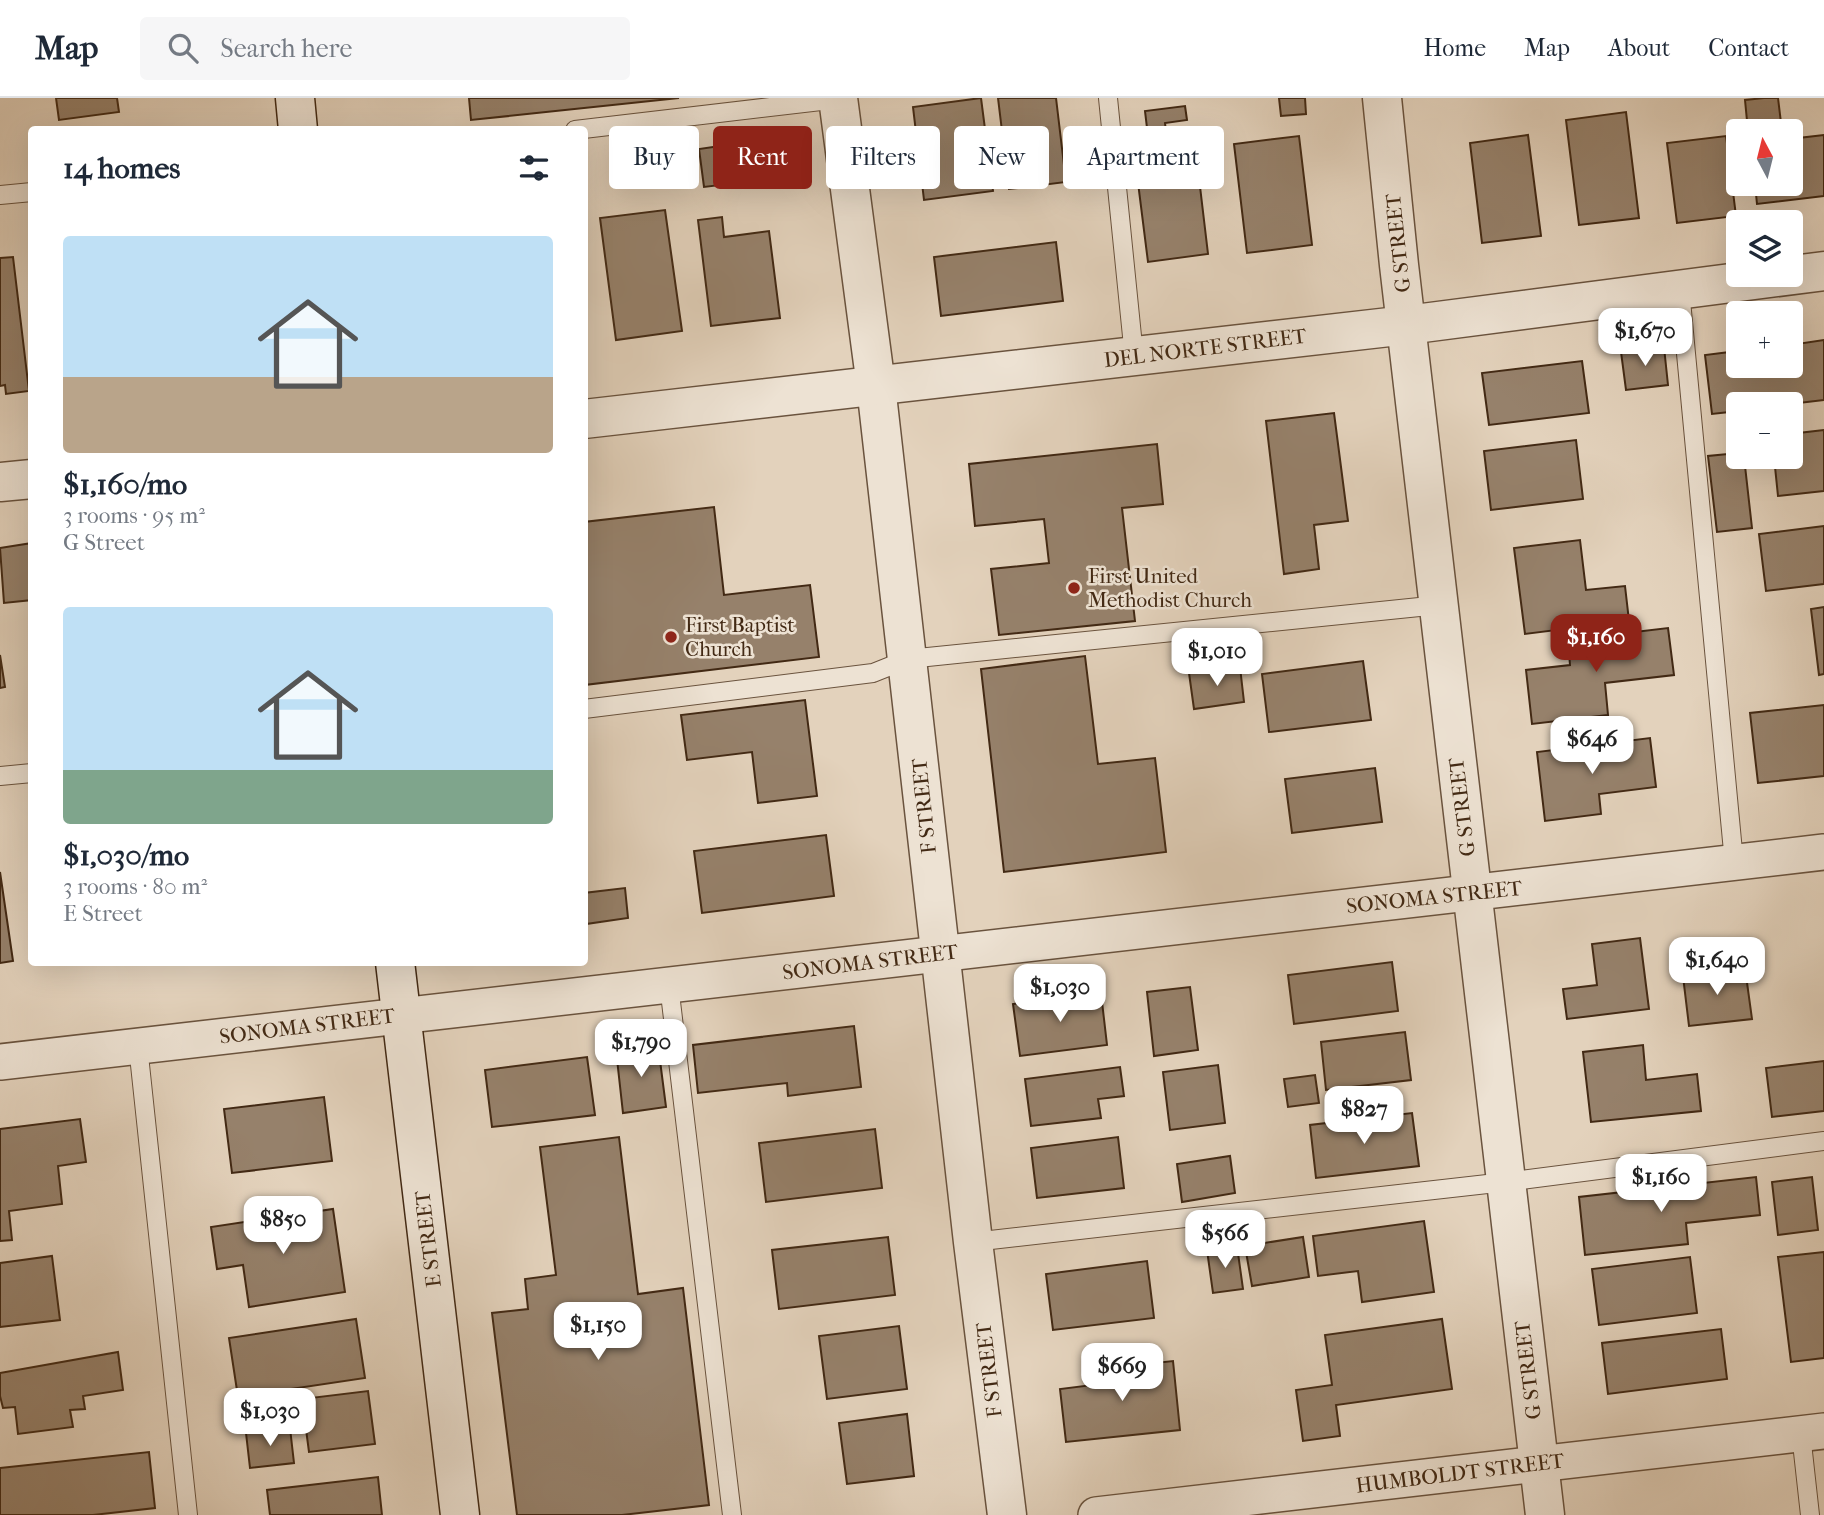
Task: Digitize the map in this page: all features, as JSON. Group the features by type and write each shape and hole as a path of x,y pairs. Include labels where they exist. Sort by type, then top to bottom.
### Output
{"street":[{"path":"295,98 298,126"},
{"name":"G STREET","path":"1382,98 1545,1515"},
{"name":"F STREET","path":"838,99 876,386 973,1242 1007,1515"},
{"name":"DEL NORTE STREET","path":"588,419 1407,325 1824,271"},
{"path":"0,482 28,479"},
{"name":"SONOMA STREET","path":"0,1062 1824,852"},
{"name":"E STREET","path":"396,966 460,1515"},
{"name":"HUMBOLDT STREET","path":"1096,1515 1270,1505 1539,1464 1813,1433"}],"lane":[{"path":"1108,98 1135,356"},
{"path":"588,128 838,99"},
{"path":"0,195 28,192"},
{"path":"1680,289 1734,862"},
{"path":"588,709 873,673 908,659 1439,605"},
{"path":"0,776 28,773"},
{"path":"669,985 732,1515"},
{"path":"138,1046 188,1515"},
{"path":"973,1242 1505,1182 1824,1141"},
{"path":"1810,1515 1813,1433"}],"building":[{"path":"56,98 117,98 119,112 59,120"},
{"path":"469,98 679,98 471,120"},
{"path":"981,98 985,126 954,126 954,189 993,191 924,200 923,189 940,189 940,126 915,126 913,107"},
{"path":"998,98 1056,98 1063,157 1063,182 1049,184 1049,126 1001,126"},
{"path":"1279,98 1305,98 1306,114 1281,116"},
{"path":"1778,98 1781,119 1747,119 1745,100"},
{"path":"1185,106 1187,120 1165,123 1165,126 1147,126 1145,111"},
{"path":"1626,112 1639,218 1579,225 1566,120"},
{"path":"1528,135 1541,236 1482,243 1470,143"},
{"path":"1824,135 1824,196 1757,204 1756,196 1803,196 1803,137"},
{"path":"1299,136 1312,245 1247,253 1234,144"},
{"path":"1726,136 1726,196 1734,196 1735,210 1726,210 1726,217 1677,223 1667,143"},
{"path":"713,147 713,186 704,187 699,149"},
{"path":"1139,189 1200,189 1208,254 1148,262"},
{"path":"665,210 682,331 616,340 600,218"},
{"path":"722,217 724,237 769,231 780,318 711,326 698,220"},
{"path":"1056,242 1063,301 941,316 934,257"},
{"path":"13,257 28,383 28,391 6,394 5,385 0,386 0,258"},
{"path":"1824,340 1824,400 1803,402 1803,392 1726,392 1726,412 1712,414 1705,355 1726,352 1726,378 1803,378 1803,343"},
{"path":"1664,347 1668,385 1626,390 1621,352"},
{"path":"1582,361 1589,413 1489,425 1482,373"},
{"path":"1334,413 1348,521 1314,525 1319,569 1284,574 1266,421"},
{"path":"1824,430 1824,491 1778,496 1775,469 1803,469 1803,432"},
{"path":"1576,440 1583,499 1491,510 1484,451"},
{"path":"1157,444 1163,504 1122,508 1135,621 999,635 991,569 1049,563 1044,519 975,526 969,464"},
{"path":"1726,454 1726,469 1745,469 1752,528 1717,532 1708,456"},
{"path":"714,507 724,595 810,585 819,657 588,685 588,522"},
{"path":"1824,526 1824,584 1766,591 1759,534"},
{"path":"1580,540 1586,590 1625,586 1629,621 1525,634 1514,548"},
{"path":"28,544 28,600 4,603 0,548"},
{"path":"1824,607 1824,674 1819,675 1811,609"},
{"path":"1668,628 1674,675 1605,683 1608,715 1532,724 1526,670 1570,665 1568,640"},
{"path":"0,655 5,687 0,688"},
{"path":"1085,656 1098,764 1155,758 1166,852 1004,872 981,669"},
{"path":"1363,661 1371,720 1269,732 1262,674"},
{"path":"1240,667 1244,702 1194,709 1189,673"},
{"path":"805,700 817,796 758,803 752,752 687,760 681,715"},
{"path":"1824,705 1824,776 1758,783 1750,713"},
{"path":"1650,738 1656,787 1599,794 1601,814 1545,821 1537,752"},
{"path":"1375,768 1382,822 1292,833 1285,779"},
{"path":"826,835 834,896 702,913 694,851"},
{"path":"0,872 13,961 0,963"},
{"path":"625,888 628,918 588,924 588,893"},
{"path":"1640,938 1649,1009 1567,1019 1563,989 1597,985 1592,944"},
{"path":"1392,962 1398,1011 1294,1024 1288,975"},
{"path":"1745,968 1752,1019 1689,1026 1683,976"},
{"path":"1190,987 1198,1050 1154,1056 1147,992"},
{"path":"1101,993 1107,1045 1020,1056 1013,1004"},
{"path":"854,1026 861,1087 788,1096 787,1083 698,1093 693,1045"},
{"path":"1405,1032 1411,1080 1326,1090 1321,1042"},
{"path":"658,1045 666,1107 623,1113 616,1050"},
{"path":"1643,1045 1646,1080 1697,1074 1701,1111 1591,1122 1583,1052"},
{"path":"587,1057 595,1115 492,1127 485,1070"},
{"path":"1824,1061 1824,1111 1772,1117 1766,1068"},
{"path":"1218,1065 1225,1123 1170,1130 1163,1072"},
{"path":"1120,1067 1124,1096 1098,1099 1101,1118 1031,1126 1025,1079"},
{"path":"1315,1075 1319,1103 1288,1107 1284,1079"},
{"path":"324,1097 332,1161 232,1173 224,1109"},
{"path":"1412,1113 1419,1166 1316,1178 1310,1125"},
{"path":"80,1119 86,1162 58,1166 62,1204 9,1211 12,1240 0,1241 0,1129"},
{"path":"875,1129 882,1188 766,1202 759,1143"},
{"path":"619,1137 638,1294 683,1288 709,1505 622,1515 517,1515 492,1313 528,1309 525,1279 556,1275 540,1147"},
{"path":"1118,1137 1124,1188 1037,1198 1031,1148"},
{"path":"1230,1156 1235,1193 1182,1202 1177,1164"},
{"path":"1756,1177 1760,1215 1686,1223 1688,1244 1585,1255 1579,1197"},
{"path":"1812,1177 1818,1230 1778,1235 1772,1182"},
{"path":"333,1209 345,1292 249,1307 243,1265 217,1269 211,1227"},
{"path":"1424,1221 1434,1292 1362,1302 1358,1271 1318,1276 1313,1236"},
{"path":"888,1237 895,1295 779,1309 772,1250"},
{"path":"1303,1237 1309,1277 1252,1286 1245,1246"},
{"path":"1237,1246 1243,1289 1213,1293 1207,1250"},
{"path":"1824,1252 1824,1358 1791,1362 1778,1257"},
{"path":"52,1256 60,1320 0,1327 0,1263"},
{"path":"1690,1257 1697,1313 1599,1325 1592,1269"},
{"path":"1147,1261 1154,1318 1053,1330 1046,1274"},
{"path":"356,1319 365,1378 238,1397 229,1338"},
{"path":"1442,1319 1452,1389 1336,1405 1340,1436 1303,1441 1296,1390 1332,1385 1325,1335"},
{"path":"899,1326 907,1389 827,1399 819,1336"},
{"path":"1721,1329 1727,1379 1608,1394 1602,1343"},
{"path":"118,1352 123,1390 83,1396 85,1409 70,1410 73,1427 18,1434 15,1407 3,1408 0,1373"},
{"path":"1173,1361 1180,1430 1066,1442 1060,1389 1093,1385 1091,1370"},
{"path":"368,1391 375,1444 309,1452 302,1399"},
{"path":"907,1414 914,1476 847,1484 839,1423"},
{"path":"290,1428 294,1463 250,1468 246,1433"},
{"path":"149,1452 155,1508 93,1515 0,1515 0,1468"},
{"path":"378,1477 382,1515 270,1515 267,1490"}],"place":[{"name":"First United Methodist Church","path":"1074,588"},
{"name":"First Baptist Church","path":"671,637"}]}
